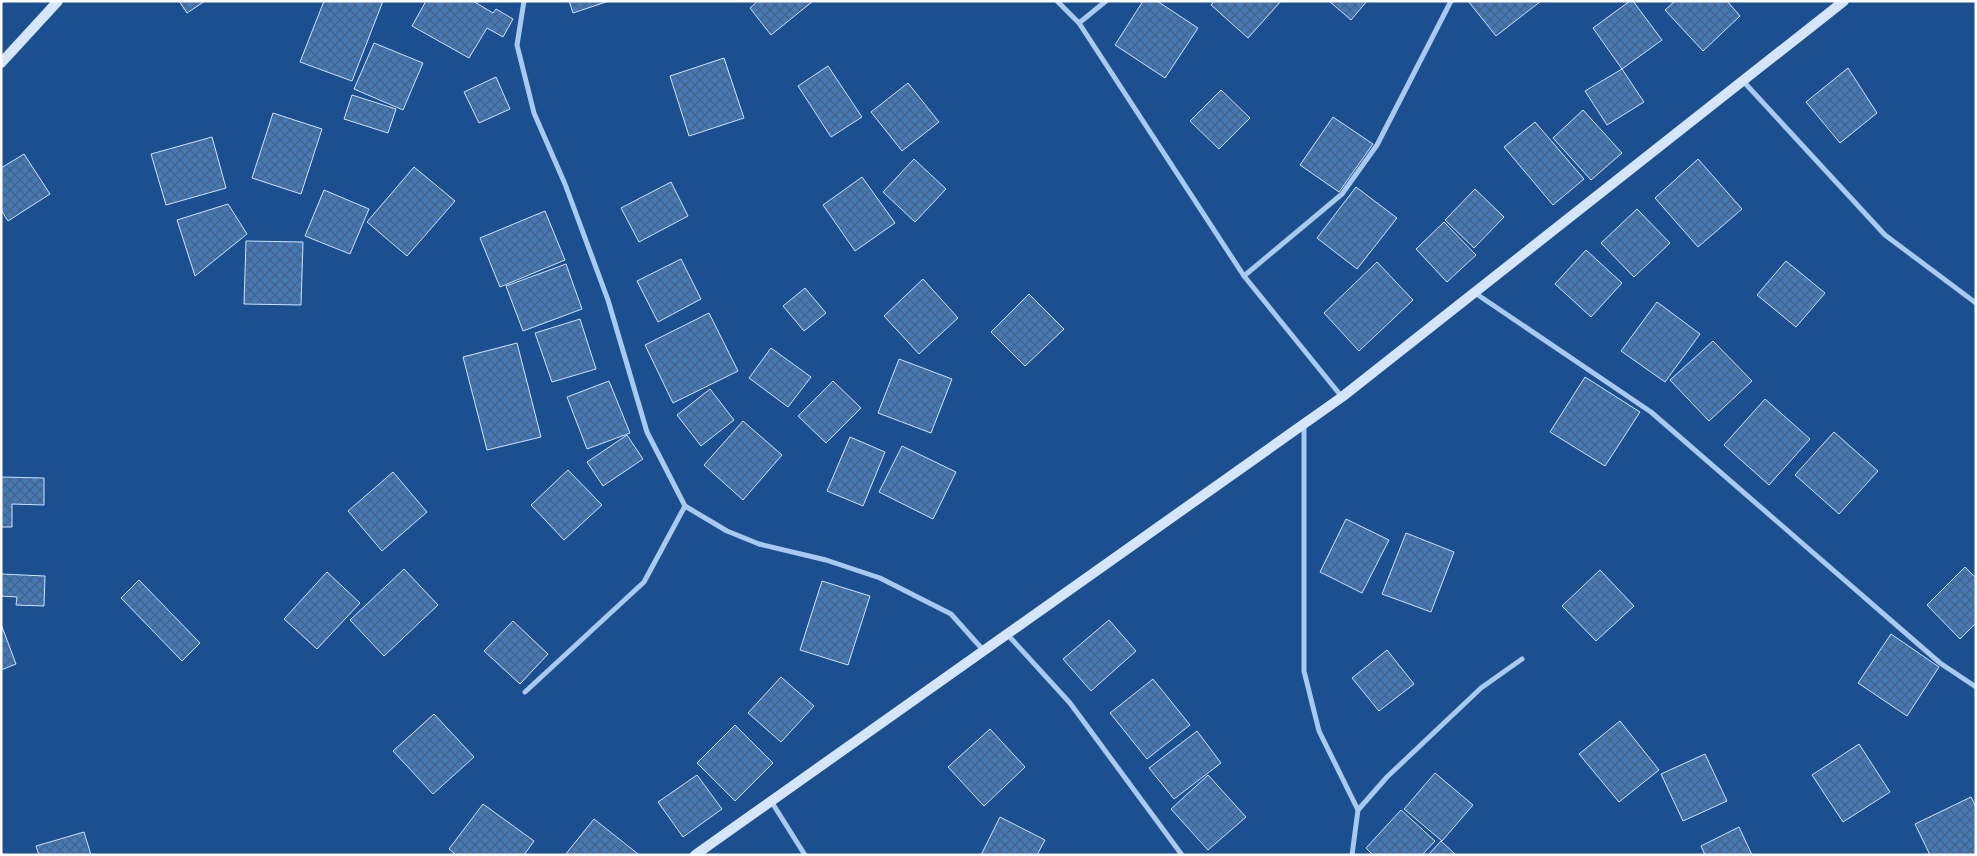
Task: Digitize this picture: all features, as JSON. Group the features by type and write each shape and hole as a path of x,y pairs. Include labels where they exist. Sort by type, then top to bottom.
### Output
{"street":[{"path":"1,63 58,1"},
{"path":"524,1 517,45 534,114 564,184 608,300 647,432 685,506 727,531 759,544 826,560 880,578 951,614 984,651"},
{"path":"1057,1 1079,23 1244,276 1342,397"},
{"path":"1079,23 1106,1"},
{"path":"1244,276 1342,194 1377,145 1451,1"},
{"path":"695,855 1342,397 1844,1"},
{"path":"1743,82 1885,234 1976,303"},
{"path":"1475,293 1651,412 1940,663 1976,687"},
{"path":"1304,424 1304,671 1319,731 1358,810"},
{"path":"525,692 644,582 685,506"},
{"path":"1008,634 1070,702 1182,855"},
{"path":"1352,855 1358,810 1387,777 1481,688 1522,659"},
{"path":"770,802 805,855"}],"building":[{"path":"179,1 205,1 187,13"},
{"path":"324,1 383,1 352,81 300,62"},
{"path":"426,1 473,1 493,13 496,9 513,19 503,37 487,28 469,58 412,26"},
{"path":"569,1 609,1 573,13"},
{"path":"758,1 813,1 771,35 750,8"},
{"path":"1143,1 1157,1 1198,28 1165,78 1115,45"},
{"path":"1214,1 1281,1 1248,38 1211,5"},
{"path":"1329,1 1367,1 1351,20"},
{"path":"1468,1 1541,1 1496,36"},
{"path":"1630,1 1633,1 1662,40 1622,69 1593,28"},
{"path":"1675,1 1727,1 1740,16 1703,51 1665,10"},
{"path":"374,43 423,63 403,110 354,89"},
{"path":"724,58 744,118 689,136 670,76"},
{"path":"828,66 862,117 831,137 798,86"},
{"path":"1848,68 1877,113 1840,143 1806,102"},
{"path":"1622,69 1644,102 1607,125 1585,91"},
{"path":"496,77 510,109 479,123 464,92"},
{"path":"908,83 939,122 902,151 871,112"},
{"path":"1221,90 1250,118 1219,149 1190,121"},
{"path":"352,95 396,109 388,133 344,119"},
{"path":"1583,110 1622,153 1591,180 1553,138"},
{"path":"273,113 322,129 301,194 252,178"},
{"path":"1333,117 1373,144 1339,192 1300,165"},
{"path":"1535,122 1584,179 1553,205 1504,147"},
{"path":"212,137 226,188 166,205 151,154"},
{"path":"24,154 50,194 8,221 1,210 1,168"},
{"path":"914,159 946,189 915,222 883,192"},
{"path":"1698,159 1742,209 1698,247 1655,198"},
{"path":"414,167 455,201 407,256 367,222"},
{"path":"862,177 895,223 855,251 823,205"},
{"path":"671,182 688,216 639,242 621,208"},
{"path":"1356,187 1397,218 1357,269 1317,238"},
{"path":"1475,189 1504,217 1474,248 1445,220"},
{"path":"324,190 369,209 350,254 305,236"},
{"path":"228,204 247,234 195,276 177,220"},
{"path":"1637,209 1670,243 1634,277 1601,243"},
{"path":"545,211 565,260 500,287 480,238"},
{"path":"1444,222 1476,255 1447,282 1416,249"},
{"path":"246,241 303,242 301,305 244,304"},
{"path":"1586,250 1622,283 1591,317 1555,284"},
{"path":"681,259 701,299 658,322 637,281"},
{"path":"1786,261 1825,293 1796,327 1757,295"},
{"path":"1377,262 1413,300 1359,351 1324,313"},
{"path":"566,264 582,309 523,331 506,286"},
{"path":"923,279 958,318 919,354 884,316"},
{"path":"805,288 826,313 804,331 783,306"},
{"path":"1029,294 1064,329 1025,366 991,332"},
{"path":"1657,302 1700,334 1665,382 1621,351"},
{"path":"709,313 738,371 673,403 645,345"},
{"path":"580,319 596,369 552,382 535,333"},
{"path":"1713,341 1752,381 1709,421 1670,380"},
{"path":"517,343 541,437 487,450 463,357"},
{"path":"771,348 811,377 788,407 749,378"},
{"path":"899,359 952,379 931,433 878,413"},
{"path":"1585,377 1640,412 1605,466 1550,432"},
{"path":"609,381 630,433 587,449 567,397"},
{"path":"833,381 861,408 826,443 798,416"},
{"path":"710,389 734,420 701,446 677,415"},
{"path":"1765,399 1810,439 1769,485 1724,445"},
{"path":"743,421 782,455 743,500 704,465"},
{"path":"1834,432 1878,471 1839,514 1795,475"},
{"path":"627,435 643,459 603,486 587,462"},
{"path":"850,437 885,452 863,506 827,491"},
{"path":"902,446 956,472 933,519 879,492"},
{"path":"568,470 602,505 564,540 531,505"},
{"path":"393,472 427,512 382,551 348,511"},
{"path":"1,477 44,478 44,505 12,504 12,527 1,527"},
{"path":"1346,519 1389,540 1362,593 1320,572"},
{"path":"1406,533 1454,552 1431,612 1382,594"},
{"path":"1965,567 1976,578 1976,623 1960,639 1927,605"},
{"path":"404,569 438,605 384,656 350,620"},
{"path":"1600,570 1634,606 1596,641 1562,606"},
{"path":"327,572 360,603 317,649 284,619"},
{"path":"1,574 45,576 44,606 16,605 17,597 1,596"},
{"path":"139,580 200,643 182,661 121,598"},
{"path":"822,581 870,596 848,665 800,650"},
{"path":"1109,620 1136,651 1091,691 1063,659"},
{"path":"513,621 548,654 520,684 484,651"},
{"path":"1,624 16,664 1,670"},
{"path":"1891,634 1939,667 1907,716 1858,683"},
{"path":"1387,650 1414,684 1379,711 1352,678"},
{"path":"781,677 814,706 781,742 748,713"},
{"path":"1153,679 1190,725 1147,759 1110,713"},
{"path":"434,714 474,757 433,794 393,751"},
{"path":"1620,721 1659,770 1619,802 1579,754"},
{"path":"735,725 773,763 735,801 697,763"},
{"path":"990,729 1025,767 984,806 948,767"},
{"path":"1197,731 1221,763 1174,799 1149,768"},
{"path":"1859,744 1890,792 1843,822 1812,775"},
{"path":"1705,754 1727,801 1683,821 1661,774"},
{"path":"1435,773 1473,805 1442,841 1404,809"},
{"path":"697,775 722,809 683,837 658,802"},
{"path":"1208,775 1246,817 1208,850 1171,809"},
{"path":"1971,797 1976,807 1976,855 1930,855 1915,824"},
{"path":"483,804 534,841 524,855 456,855 449,849"},
{"path":"1401,810 1435,841 1422,855 1373,855 1366,848"},
{"path":"1000,817 1045,840 1037,855 981,855"},
{"path":"594,819 638,854 638,855 565,855"},
{"path":"1739,827 1752,855 1705,855 1701,846"},
{"path":"84,832 91,855 39,855 36,846"},
{"path":"1441,841 1456,855 1428,855"}]}
